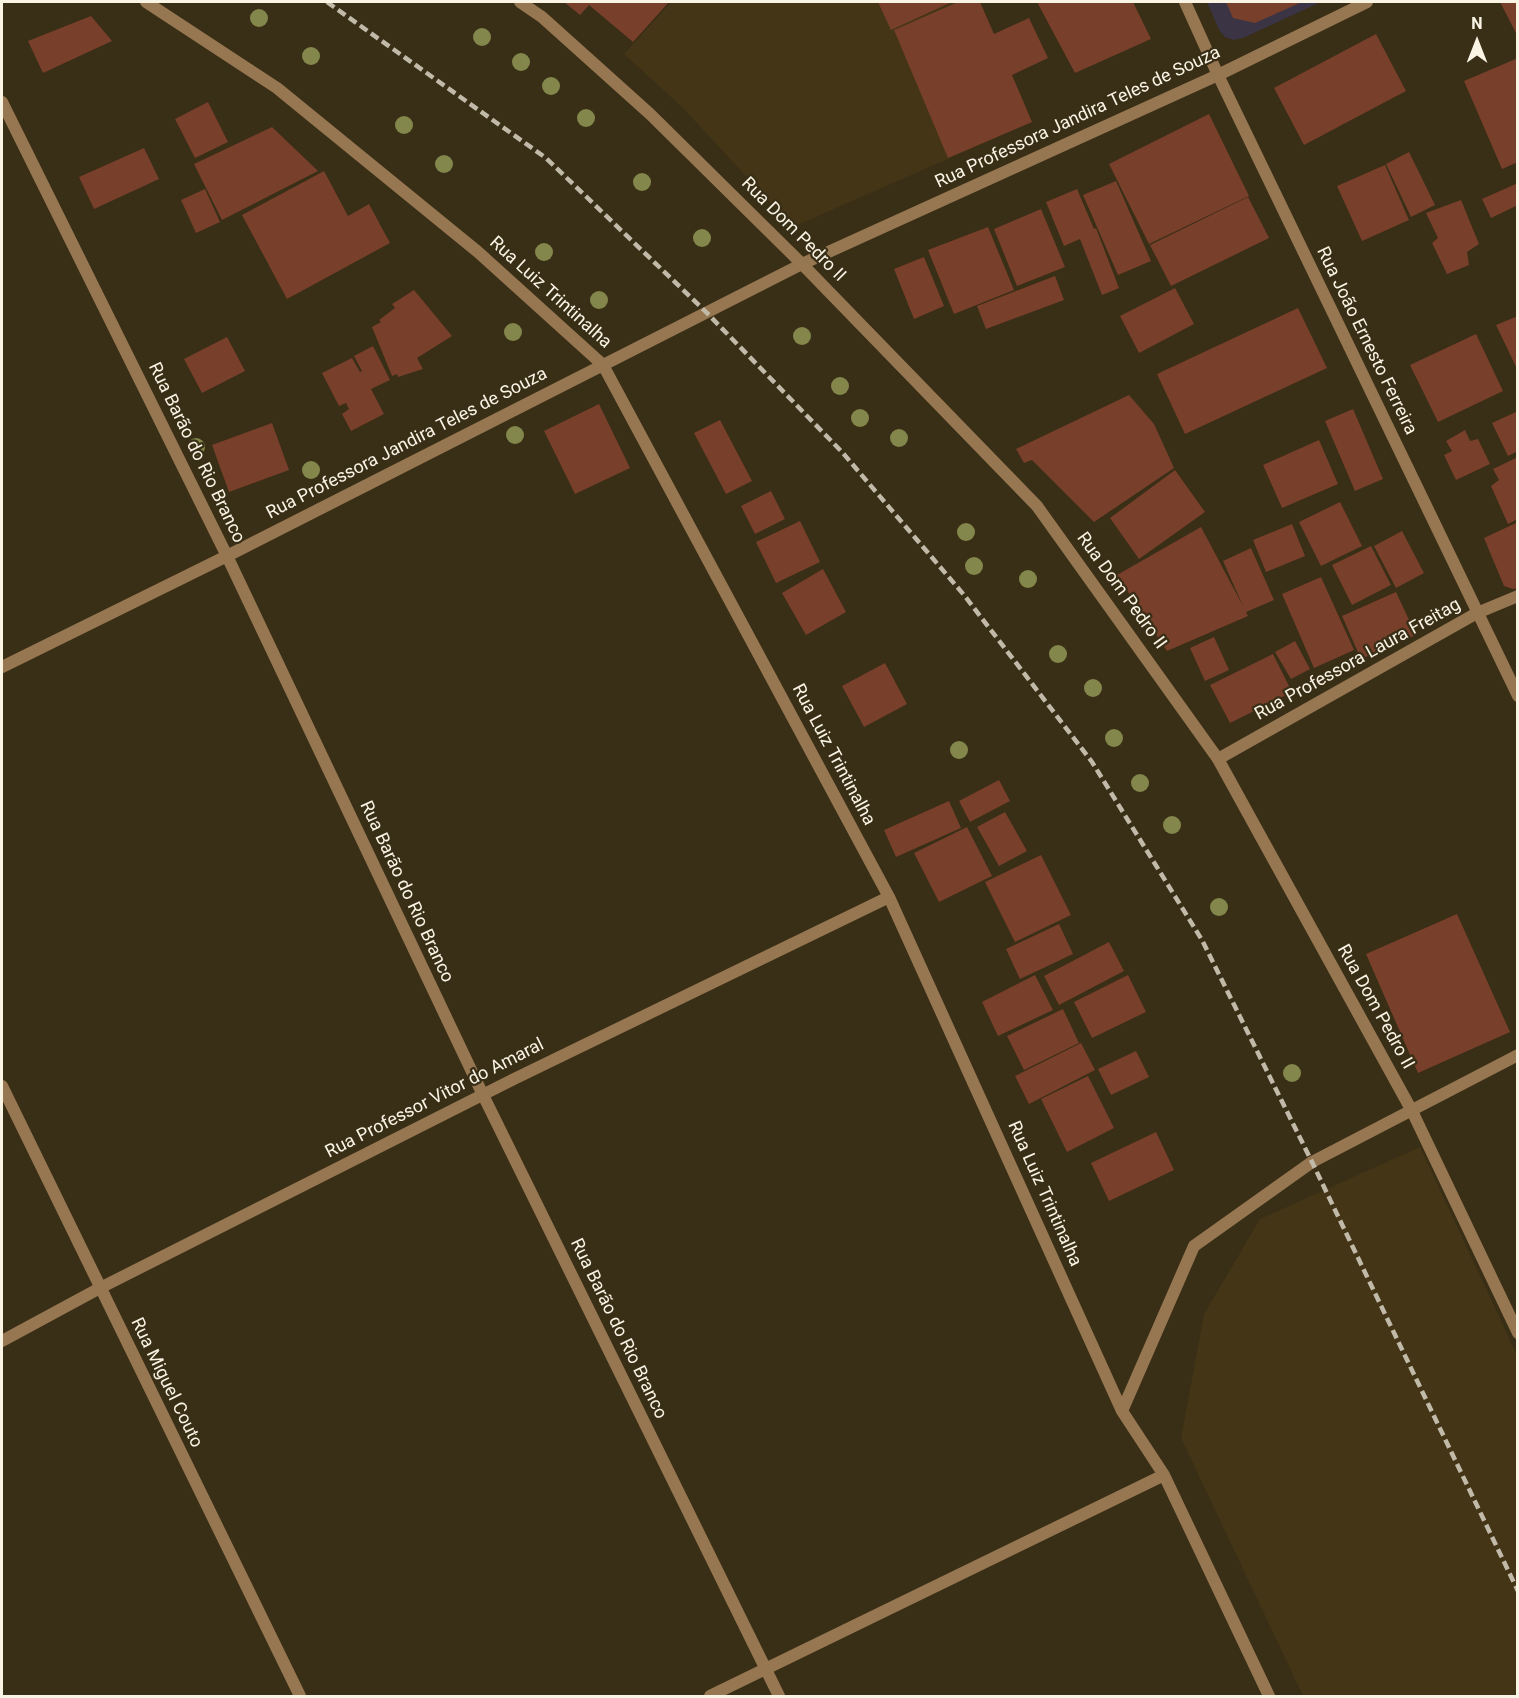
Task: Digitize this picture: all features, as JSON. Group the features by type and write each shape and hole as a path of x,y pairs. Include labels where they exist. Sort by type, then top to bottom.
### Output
{"street":[{"name":"Rua Luiz Trintinalha","path":"146,2 277,88 478,252 603,365 889,897 1122,1411 1164,1475 1269,1696"},
{"name":"Rua Dom Pedro II","path":"520,2 542,17 650,114 802,264 1037,506 1218,759 1412,1111 1518,1333"},
{"name":"Rua João Ernesto Ferreira","path":"1185,2 1218,75 1518,696"},
{"name":"Rua Professora Jandira Teles de Souza","path":"2,667 227,556 802,264 1218,75 1367,2"},
{"name":"Rua Barão do Rio Branco","path":"2,102 227,556 483,1095 779,1696"},
{"name":"Rua Professora Laura Freitag","path":"1218,759 1478,613 1518,596"},
{"name":"Rua Professor Vitor do Amaral","path":"2,1341 100,1288 483,1095 889,897"},
{"path":"1122,1411 1194,1246 1312,1162 1518,1055"},
{"name":"Rua Miguel Couto","path":"2,1086 300,1696"},
{"path":"710,1696 1164,1475"}],"shaded area":[{"path":"671,2 980,2 1032,122 793,227 683,108 624,54"},
{"path":"1207,2 1321,2 1234,40 1225,37 1219,30"},
{"path":"1420,1147 1517,1355 1517,1696 1303,1696 1181,1438 1204,1314 1260,1219"}],"building":[{"path":"564,2 669,2 633,42 589,5 580,15"},
{"path":"878,2 952,2 891,30"},
{"path":"958,2 980,2 994,34 1029,18 1048,58 1012,75 1032,122 948,158 894,30"},
{"path":"1037,2 1133,2 1151,39 1075,73"},
{"path":"1226,2 1302,2 1255,23 1233,18"},
{"path":"1500,2 1518,2 1518,37"},
{"path":"91,16 112,41 43,73 28,41"},
{"path":"1376,34 1406,91 1304,145 1274,88"},
{"path":"1518,58 1518,162 1502,169 1464,81"},
{"path":"208,102 228,142 195,158 175,119"},
{"path":"1209,114 1249,196 1149,244 1109,164"},
{"path":"272,127 318,171 222,220 194,164"},
{"path":"144,148 159,179 94,209 79,177"},
{"path":"1409,152 1435,205 1411,217 1386,164"},
{"path":"1385,165 1409,220 1362,241 1337,186"},
{"path":"324,171 348,216 369,204 390,243 287,299 242,215"},
{"path":"1116,181 1151,261 1118,275 1083,195"},
{"path":"1518,183 1518,205 1491,218 1482,199"},
{"path":"205,189 220,222 196,233 181,200"},
{"path":"1077,189 1094,229 1096,228 1119,288 1102,295 1080,239 1064,246 1046,202"},
{"path":"1248,197 1269,238 1171,286 1150,245"},
{"path":"1461,200 1479,244 1467,252 1469,265 1447,274 1432,243 1438,238 1426,213"},
{"path":"1041,209 1065,267 1017,286 994,229"},
{"path":"988,227 1014,290 954,314 928,250"},
{"path":"924,257 944,306 914,319 894,269"},
{"path":"1055,276 1064,300 986,329 977,306"},
{"path":"1175,288 1194,324 1139,353 1120,316"},
{"path":"414,290 452,336 417,358 423,369 398,377 397,374 392,376 372,327 381,322 379,320 395,308 392,304"},
{"path":"1298,308 1327,368 1185,434 1157,374"},
{"path":"1518,316 1518,371 1496,325"},
{"path":"1476,334 1503,391 1438,422 1410,365"},
{"path":"227,337 245,371 202,393 184,359"},
{"path":"373,346 390,380 371,389 384,414 351,431 342,414 349,409 346,403 339,406 322,373 352,358 360,372 362,371 354,356"},
{"path":"1129,395 1154,424 1174,468 1094,522 1032,460 1024,463 1016,449"},
{"path":"599,404 630,468 575,494 544,431"},
{"path":"1353,409 1383,479 1355,491 1325,421"},
{"path":"1518,411 1518,451 1508,456 1492,423"},
{"path":"720,420 752,481 726,494 694,433"},
{"path":"272,423 289,470 229,492 212,445"},
{"path":"1465,430 1470,441 1478,439 1490,464 1456,480 1444,455 1452,451 1446,441"},
{"path":"1319,440 1338,484 1282,508 1263,465"},
{"path":"1518,457 1518,519 1508,524 1491,486 1499,480 1493,469"},
{"path":"1175,470 1205,512 1139,559 1110,518"},
{"path":"771,491 785,519 755,534 741,506"},
{"path":"1340,502 1362,546 1321,566 1299,522"},
{"path":"800,521 820,562 776,583 756,542"},
{"path":"1516,523 1518,588 1513,589 1504,586 1484,538"},
{"path":"1292,524 1305,556 1266,572 1253,540"},
{"path":"1201,527 1243,606 1223,561 1251,548 1274,600 1246,612 1248,616 1167,651 1117,575"},
{"path":"1402,531 1424,573 1396,588 1374,546"},
{"path":"1371,546 1391,585 1352,605 1332,565"},
{"path":"823,569 846,612 806,635 782,593"},
{"path":"1321,577 1354,650 1314,668 1282,594"},
{"path":"1396,592 1416,635 1361,659 1342,616"},
{"path":"1214,637 1229,670 1205,681 1190,648"},
{"path":"1295,641 1310,669 1291,679 1275,652"},
{"path":"1273,654 1292,692 1230,723 1210,685"},
{"path":"885,663 907,704 864,727 842,686"},
{"path":"999,780 1010,801 970,822 959,801"},
{"path":"949,801 961,828 896,857 884,830"},
{"path":"1005,812 1027,851 999,866 977,827"},
{"path":"967,827 992,876 939,902 914,853"},
{"path":"1041,855 1071,915 1015,942 985,882"},
{"path":"1457,914 1510,1032 1418,1073 1366,954"},
{"path":"1059,924 1073,954 1020,979 1006,949"},
{"path":"1109,942 1124,971 1059,1005 1044,976"},
{"path":"1035,975 1053,1010 998,1036 982,1002"},
{"path":"1128,975 1146,1012 1092,1038 1074,1002"},
{"path":"1063,1009 1079,1043 1024,1070 1007,1036"},
{"path":"1081,1043 1095,1070 1029,1104 1015,1076"},
{"path":"1136,1051 1149,1077 1111,1095 1098,1069"},
{"path":"1088,1076 1114,1128 1067,1152 1041,1099"},
{"path":"1156,1132 1174,1170 1109,1201 1091,1163"}],"railway":[{"path":"327,2 546,158 706,312 842,452 964,595 1092,762 1202,940 1312,1162 1518,1591"}]}
